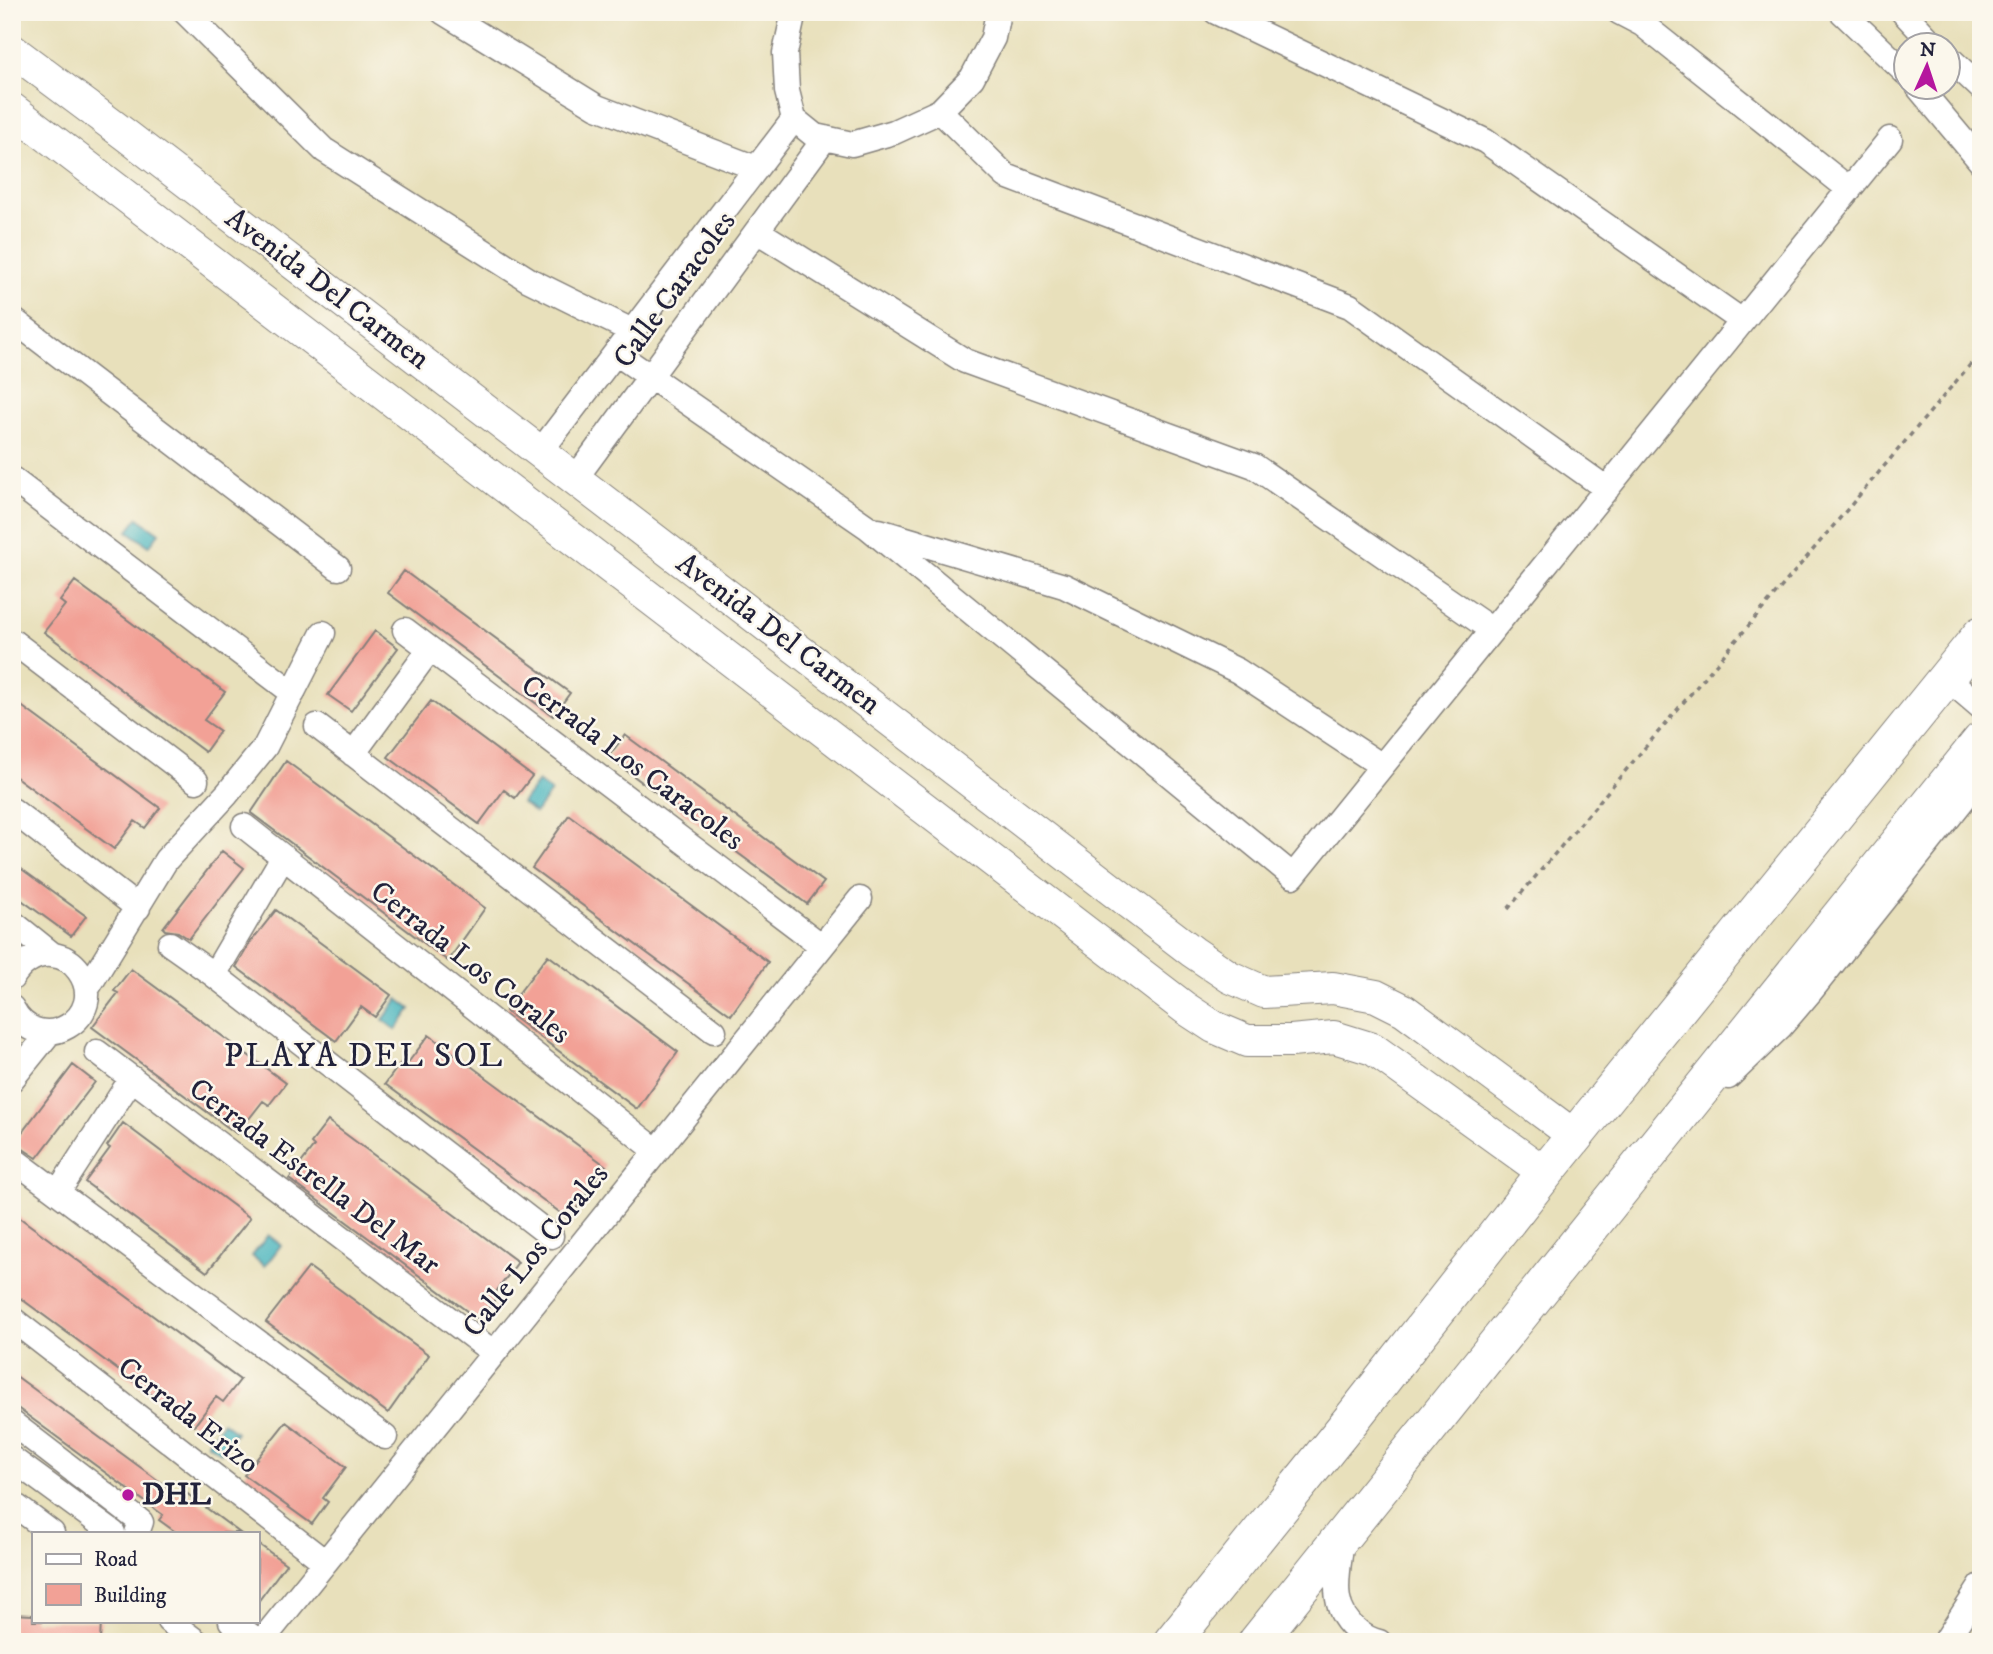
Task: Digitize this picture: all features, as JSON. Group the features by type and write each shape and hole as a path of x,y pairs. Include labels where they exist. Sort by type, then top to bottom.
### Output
{"highway":[{"path":"1172,1642 1545,1173 1969,658"},
{"path":"1257,1642 1981,741"}],"main road":[{"name":"Avenida Del Carmen","path":"12,50 1230,977 1264,992 1333,988 1376,996 1404,1010 1576,1137"},
{"name":"Avenida Del Carmen","path":"12,109 1185,1008 1214,1027 1247,1041 1334,1037 1373,1049 1545,1173"},
{"path":"98,173 127,136"},
{"path":"424,424 454,386"},
{"path":"637,587 667,549"},
{"path":"1064,915 1094,876"},
{"path":"1400,1068 1429,1029"},
{"path":"1469,1118 1498,1080"}],"street":[{"path":"185,12 324,150 529,280 632,331"},
{"path":"443,12 597,107 756,169"},
{"path":"794,12 785,53 787,91 794,119 815,136 852,144 894,132 940,111 972,78 993,38 998,12"},
{"path":"1216,12 1485,141 1742,321"},
{"path":"1619,12 1642,24 1849,189"},
{"path":"1842,12 1892,60"},
{"path":"1903,12 1922,32"},
{"path":"1962,70 1981,88"},
{"path":"1931,102 1981,162"},
{"path":"940,111 1006,176 1350,306 1607,489"},
{"name":"Calle Caracoles","path":"540,452 794,119"},
{"name":"Calle Caracoles","path":"575,479 825,138"},
{"path":"616,353 869,528 1293,876 1891,139"},
{"path":"757,231 965,362 1254,466 1492,630"},
{"path":"693,252 725,275"},
{"path":"12,319 338,568"},
{"path":"12,479 293,693"},
{"path":"869,528 1065,586 1238,671 1382,766"},
{"name":"Cerrada Los Caracoles","path":"405,629 822,946"},
{"path":"87,989 166,859 227,794 265,747 323,633"},
{"path":"12,641 195,781"},
{"path":"353,754 430,649"},
{"path":"1969,658 1981,707"},
{"path":"317,726 714,1031"},
{"path":"1673,1122 1726,1080 1781,1026 1981,777"},
{"path":"12,810 138,908"},
{"name":"Cerrada Los Corales","path":"244,826 657,1150"},
{"path":"214,975 283,857"},
{"name":"Calle Los Corales","path":"260,1642 860,899"},
{"path":"12,922 53,955"},
{"path":"170,944 214,975 551,1236"},
{"path":"14,970 40,955 53,955 76,966 87,989 82,1013 74,1023 63,1030 38,1031 26,1026 14,1015"},
{"path":"12,1079 50,1032"},
{"name":"Cerrada Estrella Del Mar","path":"97,1052 494,1353"},
{"path":"58,1192 132,1078"},
{"path":"17,1161 385,1437"},
{"name":"Cerrada Erizo","path":"12,1319 325,1562"},
{"path":"12,1423 141,1522 137,1532"},
{"path":"12,1459 112,1532"},
{"path":"40,1479 16,1506 51,1532"},
{"path":"1342,1537 1336,1588 1338,1604 1346,1623 1370,1640 1378,1642"},
{"path":"1945,1642 1981,1586"},
{"path":"170,1622 197,1642"},
{"path":"232,1622 260,1642"}],"path":[{"path":"1508,909 1981,352"}],"water":[{"path":"138,518 159,533 149,546 128,531"},
{"path":"538,782 551,792 535,813 522,803"},
{"path":"398,999 411,1009 396,1030 383,1020"},
{"path":"268,1235 281,1245 265,1266 252,1256"},
{"path":"223,1422 236,1432 221,1453 207,1443"}],"building":[{"path":"404,571 570,693 553,716 388,593"},
{"path":"75,581 225,692 204,720 220,731 205,752 44,632 65,605 60,601"},
{"path":"375,631 398,648 351,711 328,695"},
{"path":"12,699 160,808 145,828 135,821 114,849 12,774"},
{"path":"431,701 532,776 515,798 504,790 479,824 388,757"},
{"path":"625,735 824,882 807,904 608,757"},
{"path":"286,761 485,908 448,961 251,813"},
{"path":"569,815 768,962 731,1015 532,868"},
{"path":"222,851 244,868 189,939 178,932 165,930 163,928"},
{"path":"12,862 86,916 71,936 12,893"},
{"path":"276,910 391,995 375,1017 361,1007 336,1041 236,967 250,943"},
{"path":"548,955 678,1052 637,1109 505,1011"},
{"path":"131,969 286,1083 269,1105 263,1101 237,1134 92,1027 118,993 114,991"},
{"path":"429,1035 606,1166 569,1219 385,1084 402,1061 407,1064"},
{"path":"73,1065 95,1082 37,1158 14,1143"},
{"path":"328,1121 518,1262 479,1320 289,1179 314,1146 311,1143"},
{"path":"123,1123 250,1218 207,1272 85,1182 110,1148 107,1146"},
{"path":"12,1212 240,1380 223,1402 216,1397 194,1426 12,1292"},
{"path":"309,1267 429,1355 388,1413 266,1322"},
{"path":"12,1373 178,1495 182,1490 239,1532 176,1532 159,1520 163,1515 12,1404"},
{"path":"286,1422 346,1467 323,1498 328,1502 312,1524 244,1475"},
{"path":"259,1544 286,1564 259,1600"},
{"path":"12,1614 32,1615 32,1622 101,1622 100,1642 12,1642"}],"place":[{"name":"DHL","path":"128,1495"}],"district":[{"name":"PLAYA DEL SOL","path":"364,1056"}]}
